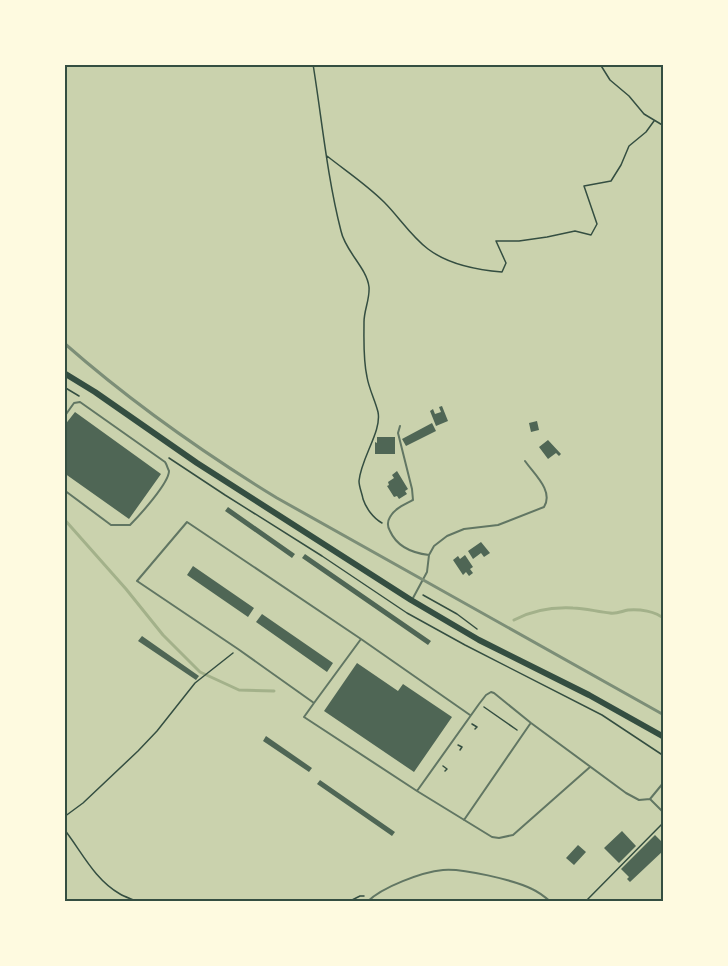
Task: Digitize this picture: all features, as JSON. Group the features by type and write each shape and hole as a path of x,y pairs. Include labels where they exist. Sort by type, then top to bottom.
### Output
{"highway":[{"path":"64,373 215,476 411,600 479,640 572,686 663,737"}],"lane":[{"path":"64,417 74,403 80,402 165,462 169,470 167,479 142,513 130,525 111,525 64,490"},
{"path":"400,426 398,433 413,500 394,512 389,519 388,526 393,538 402,546 417,553 429,555"},
{"path":"411,600 427,573 429,555 439,541 464,529 498,525 544,507 548,495 525,460"},
{"path":"314,703 137,581 187,522 470,715"},
{"path":"361,639 304,717 492,837 513,835 590,767"},
{"path":"417,791 470,715 490,692 590,767 639,800 650,799 663,782"},
{"path":"464,820 531,723"},
{"path":"650,799 663,813"},
{"path":"367,902 373,896 417,876 451,869 491,876 525,886 551,902"}],"path":[{"path":"313,64 341,233 347,248 369,284 369,298 364,316 364,352 367,377 379,418 363,463 359,483 365,506 377,520 388,526"},
{"path":"600,64 610,80 629,96 644,114 663,126"},
{"path":"327,156 383,201 429,250 455,264 502,272 506,263 496,242 519,242 575,231 591,235 597,224 584,186 611,181 629,146 646,132 654,121"},
{"path":"417,592 457,614 483,633"},
{"path":"64,817 84,803 138,751 195,683 238,649"},
{"path":"479,704 523,734"},
{"path":"437,762 447,769 445,771"},
{"path":"585,902 663,822"},
{"path":"64,829 99,878 120,895 138,902"},
{"path":"348,902 360,896 373,896"}],"green space":[{"path":"64,65 663,65 663,901 65,901"}],"building":[{"path":"442,406 448,421 436,426 430,411 433,409 435,414 441,412 439,407"},
{"path":"75,412 161,474 129,519 64,473 64,426"},
{"path":"537,421 539,430 531,432 529,423"},
{"path":"432,423 436,431 406,446 402,439"},
{"path":"377,437 395,437 395,454 375,454"},
{"path":"548,440 561,454 559,456 556,453 548,459 539,447"},
{"path":"397,471 408,489 405,491 407,494 399,499 397,496 394,497 387,486 388,482 394,478 392,475"},
{"path":"228,507 295,554 292,558 225,511"},
{"path":"481,542 490,553 484,557 481,553 473,559 468,551"},
{"path":"305,554 431,641 428,645 302,558"},
{"path":"465,555 473,567 470,569 473,573 469,576 466,572 463,575 453,560"},
{"path":"193,566 254,608 248,617 187,575"},
{"path":"262,614 333,663 327,672 256,622"},
{"path":"142,636 199,676 196,680 138,641"},
{"path":"357,663 398,691 403,684 452,717 414,772 324,711"},
{"path":"266,736 312,768 309,772 263,741"},
{"path":"320,780 395,832 392,836 317,784"},
{"path":"622,831 636,846 619,863 604,848"},
{"path":"655,835 664,844 664,850 630,882 627,879 629,877 621,869"},
{"path":"578,845 586,852 574,865 566,858"}],"waterway":[{"path":"64,519 163,635 200,672 239,690 274,691"},
{"path":"514,620 535,612 565,608 613,613 642,610 657,614 664,619"}],"railway":[{"path":"64,343 115,386 168,425 277,498 664,715"}]}
